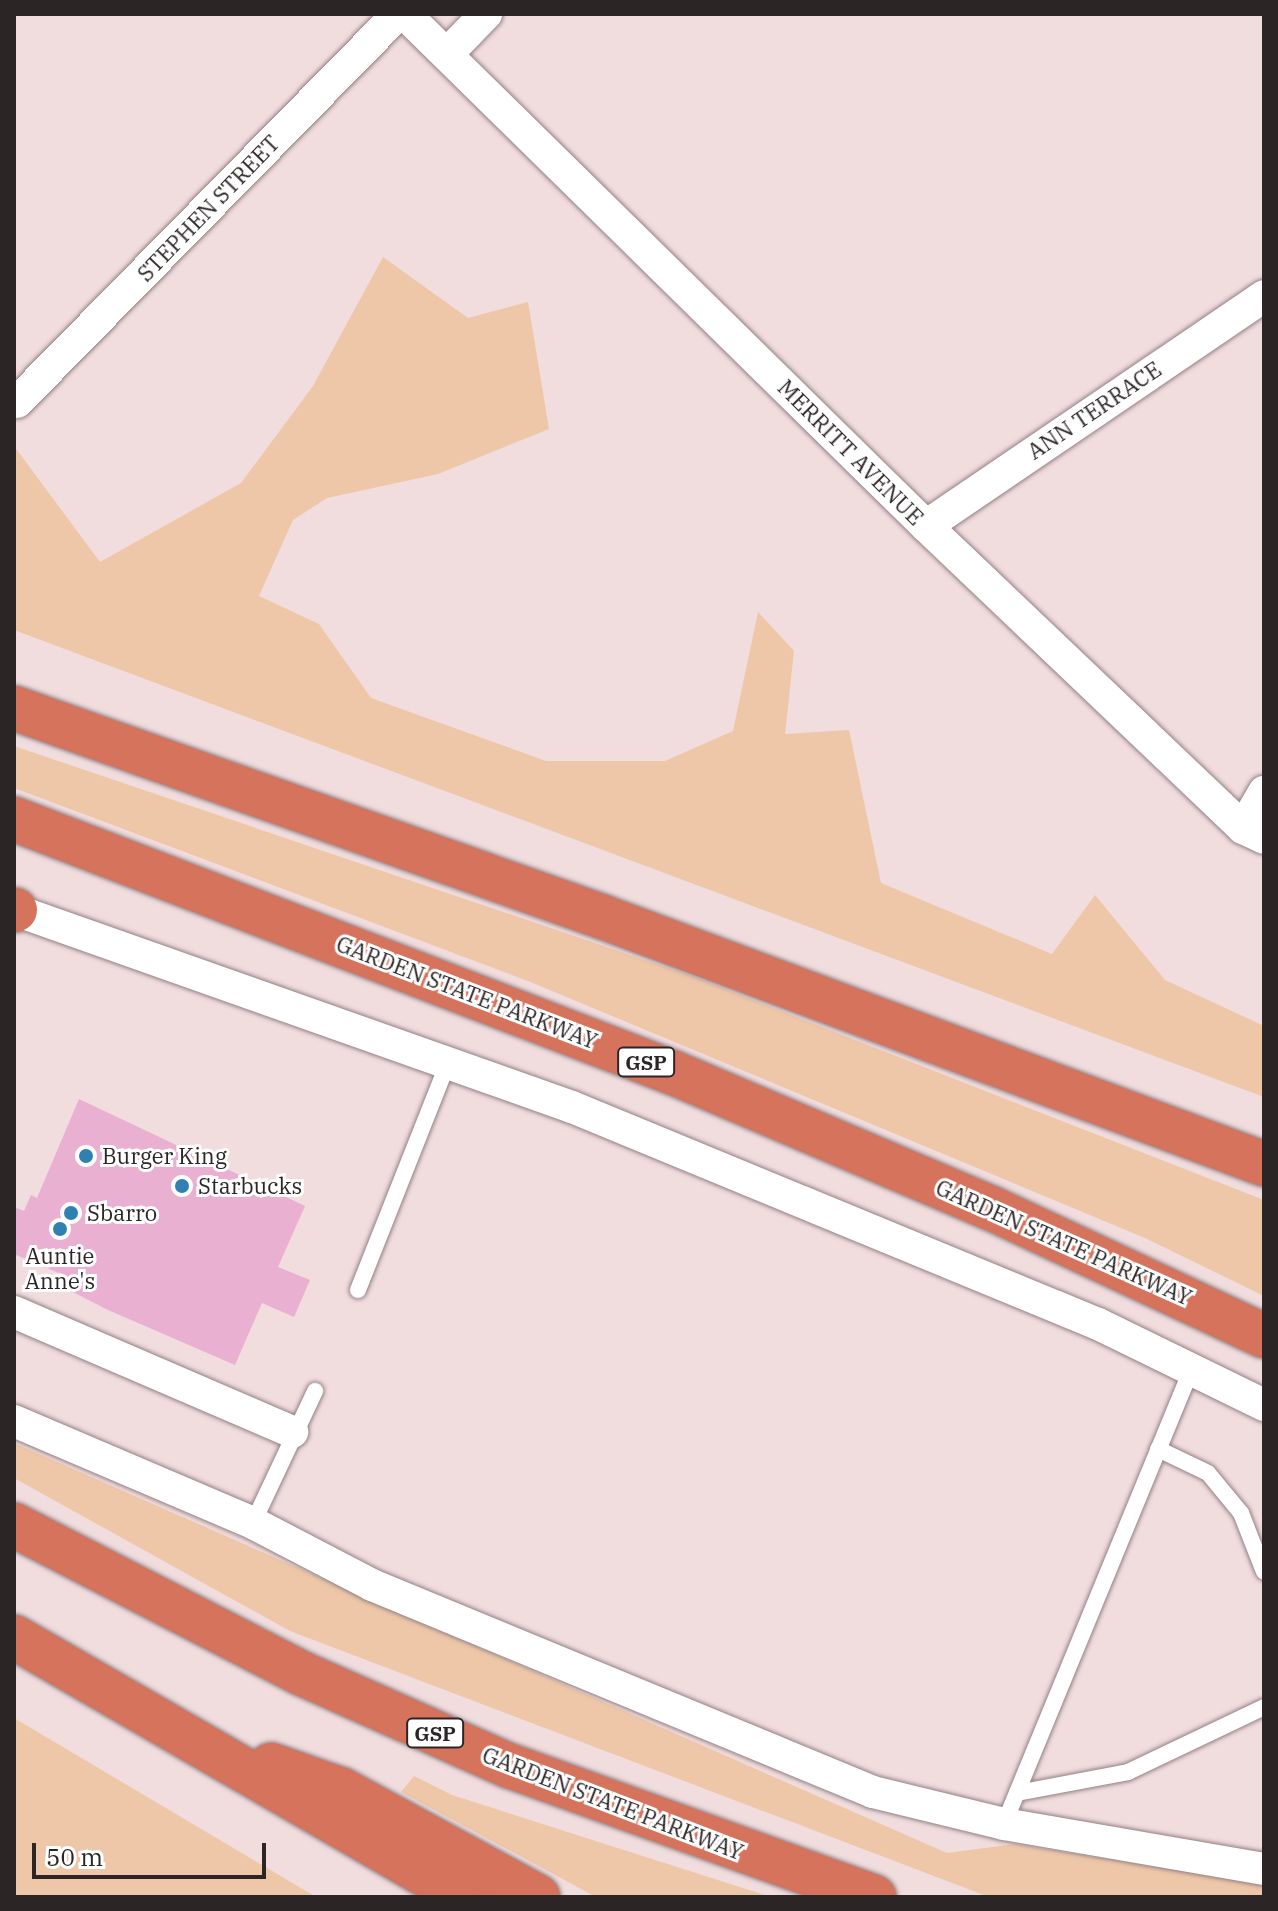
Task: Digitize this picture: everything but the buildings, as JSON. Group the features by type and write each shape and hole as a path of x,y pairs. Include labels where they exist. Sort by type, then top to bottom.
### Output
{"highway":[{"path":"14,708 560,901 1264,1164"},
{"name":"GARDEN STATE PARKWAY","path":"14,819 701,1085 1264,1336"},
{"name":"GARDEN STATE PARKWAY","path":"14,1525 303,1674 510,1766 874,1897"},
{"path":"14,1637 464,1897"},
{"path":"167,1728 342,1790 538,1897"}],"street":[{"name":"STEPHEN STREET","path":"17,402 398,14"},
{"name":"MERRITT AVENUE","path":"405,14 926,526 1253,833"},
{"path":"447,54 486,14"},
{"name":"ANN TERRACE","path":"926,526 1264,296"},
{"path":"1253,833 1264,792"},
{"path":"14,910 449,1060 1192,1367 1264,1405"},
{"path":"14,1312 292,1432"},
{"path":"14,1421 253,1523 372,1585 815,1769 1004,1824 1264,1869"}],"lane":[{"path":"358,1290 449,1060"},
{"path":"1004,1824 1192,1367"},
{"path":"253,1523 292,1432 315,1391"},
{"path":"1158,1449 1208,1473 1241,1513 1264,1572"},
{"path":"1017,1793 1128,1772 1264,1707"}],"shaded area":[{"path":"383,257 468,318 528,302 549,429 438,474 327,498 293,520 259,596 319,624 371,698 546,761 665,761 733,731 758,612 794,651 785,734 849,730 881,883 1052,954 1095,895 1165,980 1264,1026 1264,1097 14,630 14,446 100,562 241,483 313,386"},
{"path":"14,746 689,975 1264,1200 1264,1296 1145,1238 528,981 14,788"},
{"path":"14,1443 947,1853 1015,1844 1264,1884 1264,1897 989,1897 290,1631 14,1478"},
{"path":"14,1718 316,1897 14,1897"},
{"path":"414,1776 452,1795 771,1897 596,1897 401,1792"}],"place":[{"name":"Burger King","path":"86,1156"},
{"name":"Starbucks","path":"182,1186"},
{"name":"Sbarro","path":"71,1213"},
{"name":"Auntie Anne's","path":"60,1229"}]}
